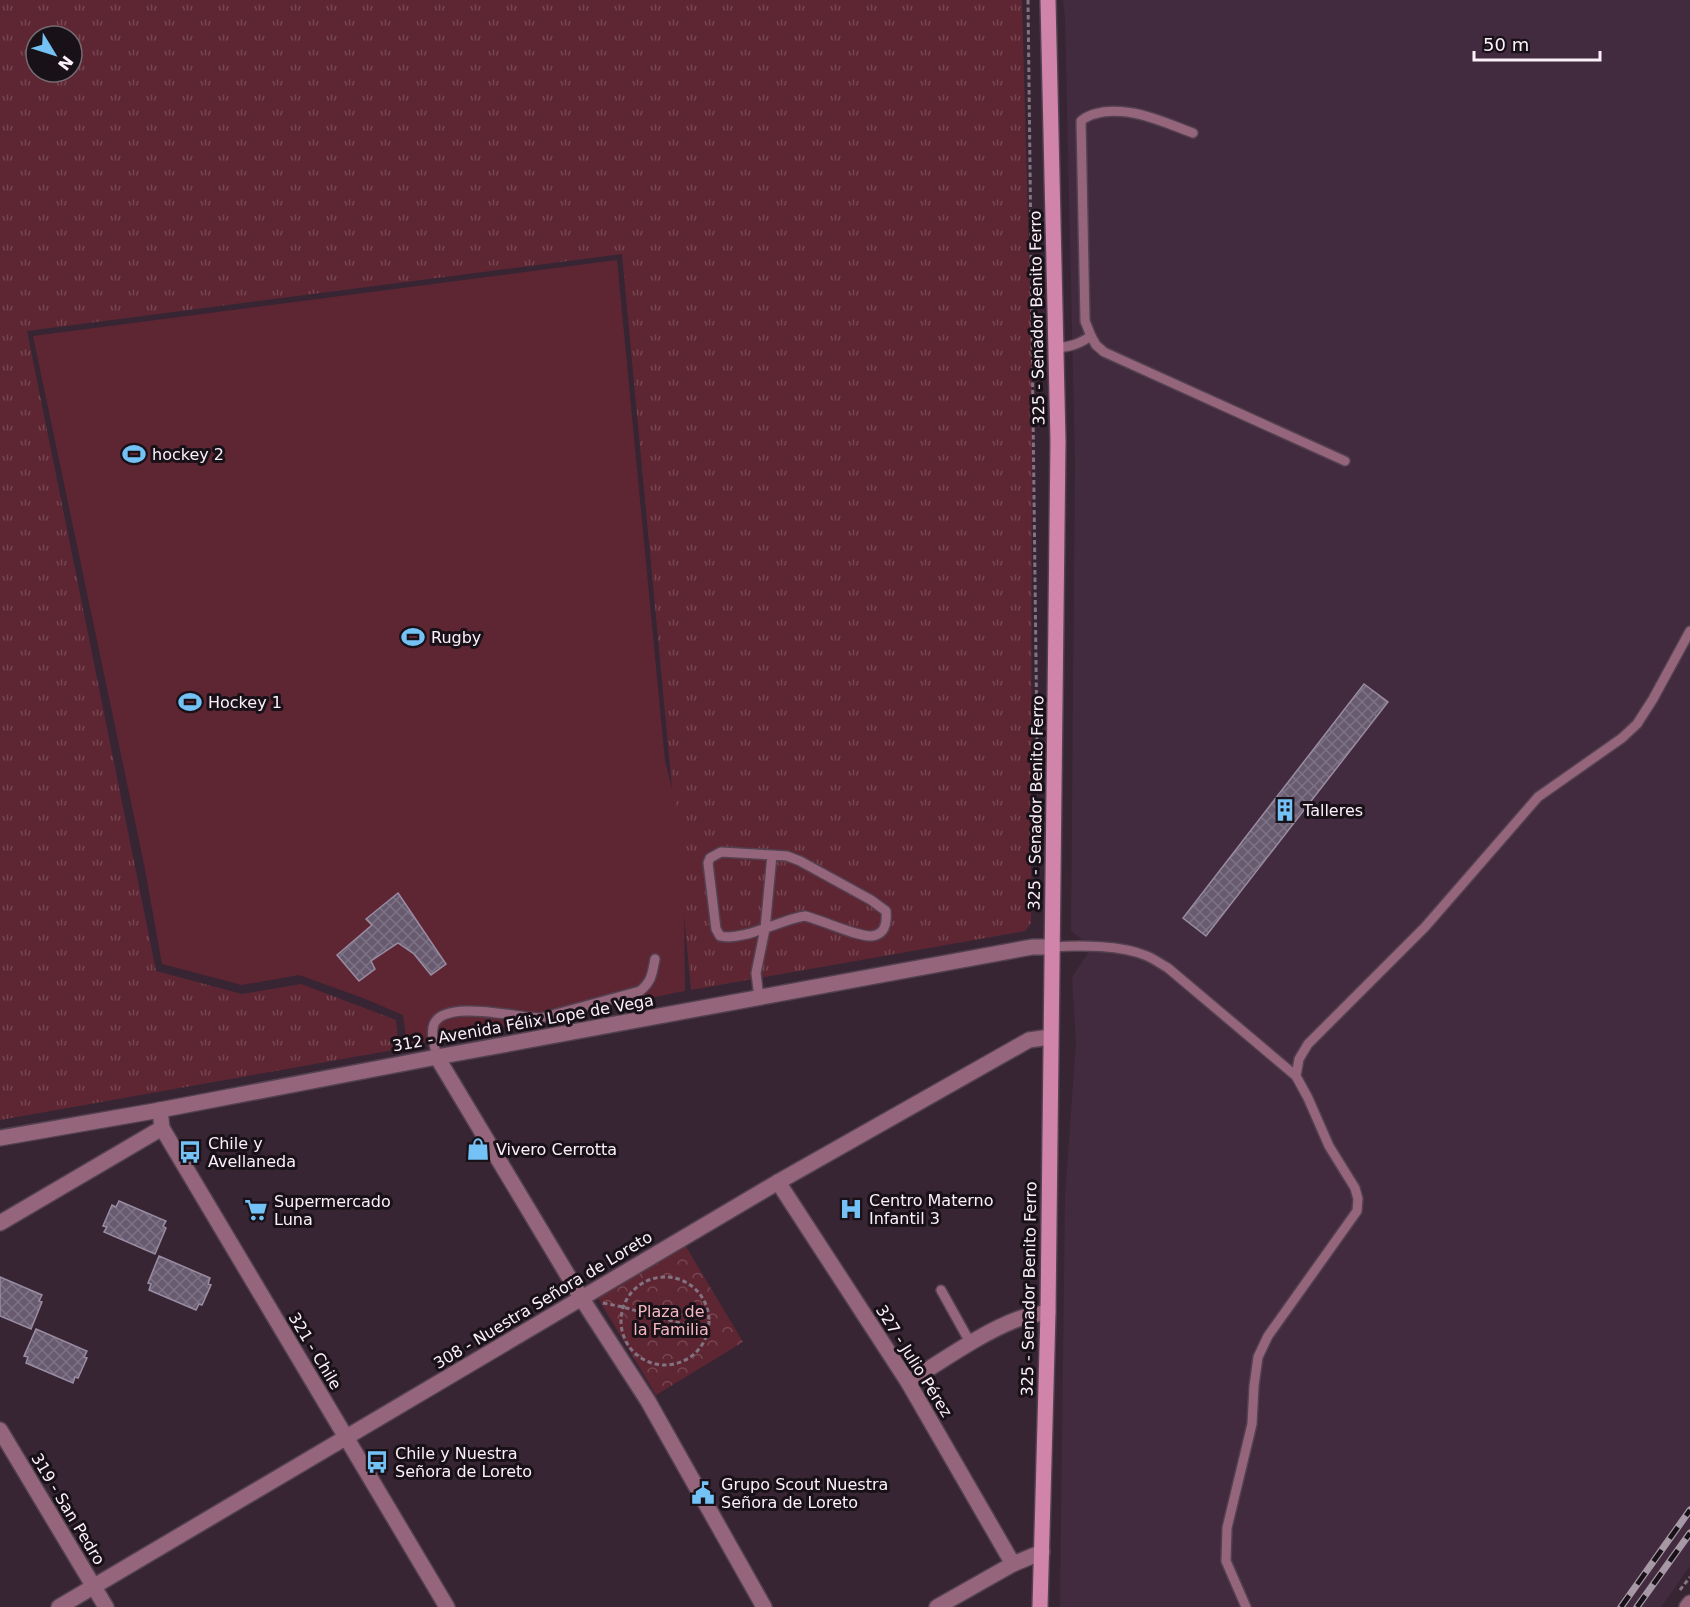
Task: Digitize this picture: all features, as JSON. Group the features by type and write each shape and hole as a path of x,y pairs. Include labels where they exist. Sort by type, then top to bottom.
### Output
{"main road":[{"name":"325 - Senador Benito Ferro","path":"1040,1607 1048,1312 1058,441 1048,0"}],"street":[{"name":"312 - Avenida Félix Lope de Vega","path":"0,1138 1032,947 1053,947"},
{"name":"308 - Nuestra Señora de Loreto","path":"59,1607 778,1182 1029,1040 1050,1036"},
{"path":"437,1057 582,1299 648,1401 764,1607"},
{"name":"321 - Chile","path":"160,1110 162,1128 447,1607"},
{"path":"0,1223 162,1128"},
{"name":"327 - Julio Pérez","path":"778,1182 908,1382 1013,1564"},
{"path":"908,1382 1008,1323 1023,1317 1048,1312"},
{"name":"319 - San Pedro","path":"0,1430 106,1607"},
{"path":"937,1607 1013,1564 1042,1552"},
{"path":"1687,1607 1690,1603"}],"lane":[{"path":"1193,133 1146,115 1131,112 1115,111 1094,114 1086,116 1081,121 1085,321 1091,336 1104,352 1345,461"},
{"path":"1056,348 1070,347 1091,336"},
{"path":"1296,1076 1299,1059 1308,1044 1425,927 1538,797 1622,738 1637,723 1653,699 1690,631"},
{"path":"721,852 772,855 788,856 800,861 872,900 886,911 887,921 883,930 874,936 863,935 804,916 795,917 765,929 727,938 720,936 716,929 708,863 710,858 721,852"},
{"path":"759,998 756,973 765,929 772,855"},
{"path":"1053,947 1075,945 1131,950 1168,968 1296,1076 1329,1146 1355,1188 1358,1199 1356,1211 1268,1336 1258,1357 1252,1424 1227,1528 1226,1561 1245,1607"},
{"path":"437,1057 433,1026 439,1017 465,1010 542,1018 640,991 648,984 655,959"},
{"path":"941,1290 971,1344"}],"path":[{"path":"1028,0 1037,747"},
{"path":"665,1276 681,1279 695,1287 704,1300 709,1315 708,1331 702,1346 691,1357 669,1365 653,1364 638,1357 627,1345 620,1323 623,1307 626,1299 636,1287 650,1279 665,1276"},
{"path":"623,1307 708,1331"}],"shaded area":[{"path":"1063,0 1690,0 1690,1566 1661,1607 1060,1607 1065,1196 1076,1042 1072,977 1092,947 1071,931 1075,461"}],"green space":[{"path":"0,0 1022,0 1032,377 1031,923 1025,931 691,990 622,254 27,331 156,971 242,994 301,984 396,1020 399,1049 0,1120"},
{"path":"617,260 665,761 683,830 685,991 407,1046 403,1015 299,975 242,985 162,964 144,864 33,336"},
{"name":"Plaza de la Familia","path":"685,1245 743,1342 656,1395 598,1298"}],"building":[{"name":"Talleres","path":"1364,684 1388,702 1206,936 1183,918"},
{"path":"398,893 446,964 431,975 414,954 398,943 371,961 375,969 359,981 337,955 372,925 366,919"},
{"path":"119,1201 166,1221 163,1226 166,1228 155,1254 104,1232 107,1227 103,1226 112,1205 116,1207"},
{"path":"159,1256 210,1278 208,1284 211,1285 202,1305 199,1304 196,1310 149,1290 151,1284 148,1283"},
{"path":"0,1277 42,1295 39,1301 42,1302 31,1329 0,1316"},
{"path":"36,1329 87,1351 84,1357 87,1358 78,1378 75,1377 73,1383 26,1363 28,1357 24,1356"}],"railway":[{"path":"1621,1607 1690,1510"},
{"path":"1637,1607 1690,1533"}],"place":[{"name":"hockey 2","path":"134,454"},
{"name":"Rugby","path":"413,637"},
{"name":"Hockey 1","path":"190,702"},
{"name":"Talleres","path":"1285,810"},
{"name":"Vivero Cerrotta","path":"478,1149"},
{"name":"Chile y Avellaneda","path":"190,1152"},
{"name":"Centro Materno Infantil 3","path":"851,1209"},
{"name":"Supermercado Luna","path":"256,1210"},
{"name":"Chile y Nuestra Señora de Loreto","path":"377,1462"},
{"name":"Grupo Scout Nuestra Señora de Loreto","path":"703,1493"}]}
